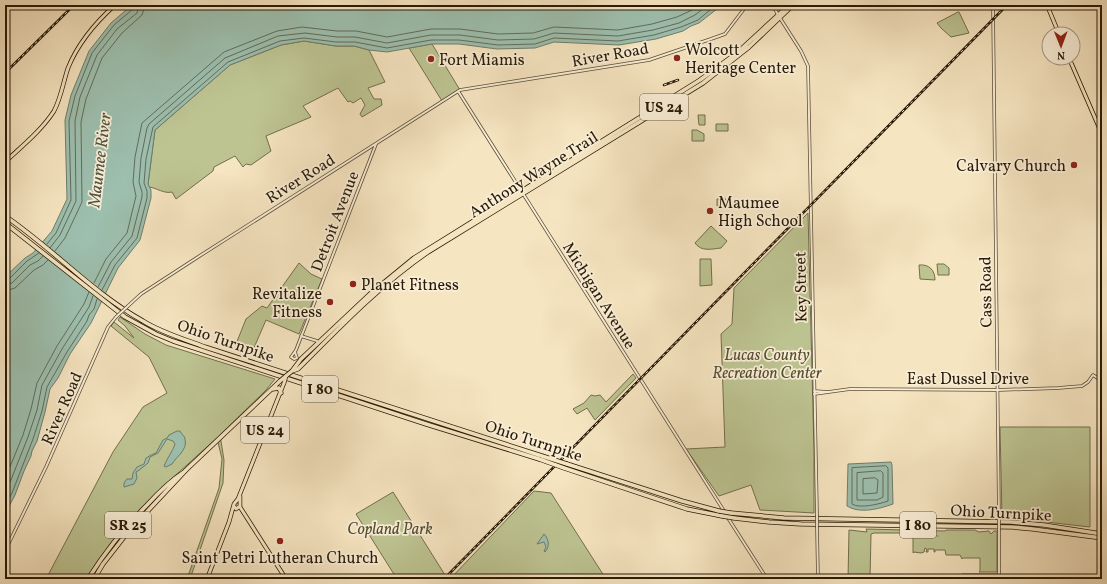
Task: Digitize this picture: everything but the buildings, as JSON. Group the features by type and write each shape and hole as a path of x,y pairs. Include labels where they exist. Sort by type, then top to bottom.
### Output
{"highway":[{"name":"Anthony Wayne Trail","path":"779,17 789,5"},
{"name":"Anthony Wayne Trail","path":"88,579 115,540 135,516 161,490 186,470 272,389 282,382 286,376 390,280 428,252 700,80 732,57 793,5"},
{"name":"Anthony Wayne Trail","path":"296,367 315,342 344,319 392,275 423,252 522,192"},
{"name":"Ohio Turnpike","path":"5,216 110,299 143,321 174,336 682,501 718,511 756,516 1016,523 1102,534"},
{"name":"Ohio Turnpike","path":"5,223 108,304 140,326 173,341 538,459 687,509 734,518 769,522 801,524 1012,527 1102,538"},
{"path":"369,290 372,290 392,275"},
{"path":"272,389 278,388 280,393"},
{"name":"Anthony Wayne Trail","path":"94,579 103,564 128,532 178,481 186,470"}],"main road":[{"path":"5,162 42,126 51,115 58,103 68,68 77,50 88,33 115,5"},
{"path":"1046,5 1055,26"},
{"path":"1072,66 1102,134"},
{"name":"US 24","path":"237,507 236,502 280,393 282,382"},
{"name":"US 24","path":"207,579 231,517 237,507 240,494"},
{"path":"237,507 245,515 286,579"}],"street":[{"name":"River Road","path":"5,551 46,467 108,328 116,317 141,294 458,91 466,88 648,60 724,34 747,5"},
{"name":"Key Street","path":"773,5 801,51 808,66 818,579"},
{"name":"Cass Road","path":"993,5 999,579"},
{"name":"Michigan Avenue","path":"458,91 767,579"},
{"name":"Detroit Avenue","path":"295,352 376,143"},
{"path":"301,336 315,342"},
{"name":"East Dussel Drive","path":"814,393 850,389 1045,389 1086,384 1093,375 1102,381"}],"green space":[{"path":"958,12 969,33 951,37 937,23"},
{"path":"304,41 336,46 354,46 369,50 385,82 368,88 374,99 381,99 382,105 362,117 360,114 365,105 361,98 353,103 350,101 348,102 338,88 303,106 311,117 266,136 271,151 251,165 246,164 243,167 235,156 214,167 213,171 176,199 172,192 166,192 149,187 148,184 155,130 230,65 281,45"},
{"path":"432,44 460,90 442,101 409,48"},
{"path":"698,115 705,115 705,125 699,125"},
{"path":"716,124 728,124 728,131 716,131"},
{"path":"692,130 697,130 704,134 704,141 692,141"},
{"path":"717,199 726,199 726,206 717,206"},
{"name":"Lucas County Recreation Center","path":"808,213 814,451 814,513 760,510 751,485 719,496 686,449 725,447 721,334 732,324 734,288"},
{"path":"711,226 727,241 721,248 700,248 695,243"},
{"path":"700,259 711,259 712,285 700,286"},
{"path":"299,263 311,274 322,279 299,334 266,320 253,350 236,344 246,319 262,306 267,308"},
{"path":"937,264 944,264 949,268 949,275 938,275"},
{"path":"919,265 931,268 934,273 935,280 920,279"},
{"path":"120,317 145,334 166,345 275,379 266,390 220,435 224,460 223,483 190,579 187,579 219,488 222,459 217,438 159,490 123,527 85,579 46,579 113,452 143,407 167,393 149,357 111,326 114,322 134,338 125,326 118,320"},
{"path":"633,374 636,378 595,420 587,408 577,414 573,409 584,403 591,395 600,395 606,402"},
{"path":"1000,427 1090,427 1090,527 1002,517"},
{"path":"534,491 551,493 606,579 450,579"},
{"name":"Copland Park","path":"393,492 445,575 441,579 397,579 356,514"},
{"path":"866,529 945,531 975,530 979,532 989,531 991,534 994,531 997,531 997,572 979,572 980,558 962,559 960,555 946,555 945,550 935,550 934,552 934,549 928,549 928,552 926,552 927,549 925,548 924,552 913,553 913,536 910,533 874,533 871,534 870,579 848,579 849,530 867,532"},
{"path":"962,574 997,574 998,579 962,579"}],"water":[{"name":"Maumee River","path":"132,5 722,5 699,23 683,31 656,39 619,45 554,42 535,48 497,49 459,44 432,44 387,52 369,50 354,46 336,46 304,41 281,45 230,65 155,130 148,184 151,190 151,198 140,240 118,268 91,323 70,354 58,378 50,389 37,441 15,495 5,514 5,277 25,258 33,253 52,231 67,199 65,120 71,95 89,51 111,23"},
{"path":"177,431 180,431 185,438 185,447 172,464 166,467 164,466 175,444 173,441 167,439 158,453 150,457 148,463 136,472 137,478 134,484 124,487 124,483 127,479 132,479 133,473 137,467 144,464 146,458 156,453 163,440"},
{"path":"891,462 893,504 870,510 858,510 847,506 848,464"},
{"path":"544,534 548,543 548,548 545,552 546,547 544,542 537,544"}],"pier":[{"path":"41,242 107,294 103,301 35,248"}],"waterway":[{"path":"915,535 938,536"}],"railway":[{"path":"5,73 74,5"},
{"path":"444,579 1007,5"},
{"path":"664,85 678,80"}],"place":[{"name":"Wolcott Heritage Center","path":"677,58"},
{"name":"Fort Miamis","path":"431,59"},
{"name":"Calvary Church","path":"1074,165"},
{"name":"Maumee High School","path":"710,211"},
{"name":"Planet Fitness","path":"353,284"},
{"name":"Revitalize Fitness","path":"330,302"},
{"name":"Saint Petri Lutheran Church","path":"280,541"}]}
